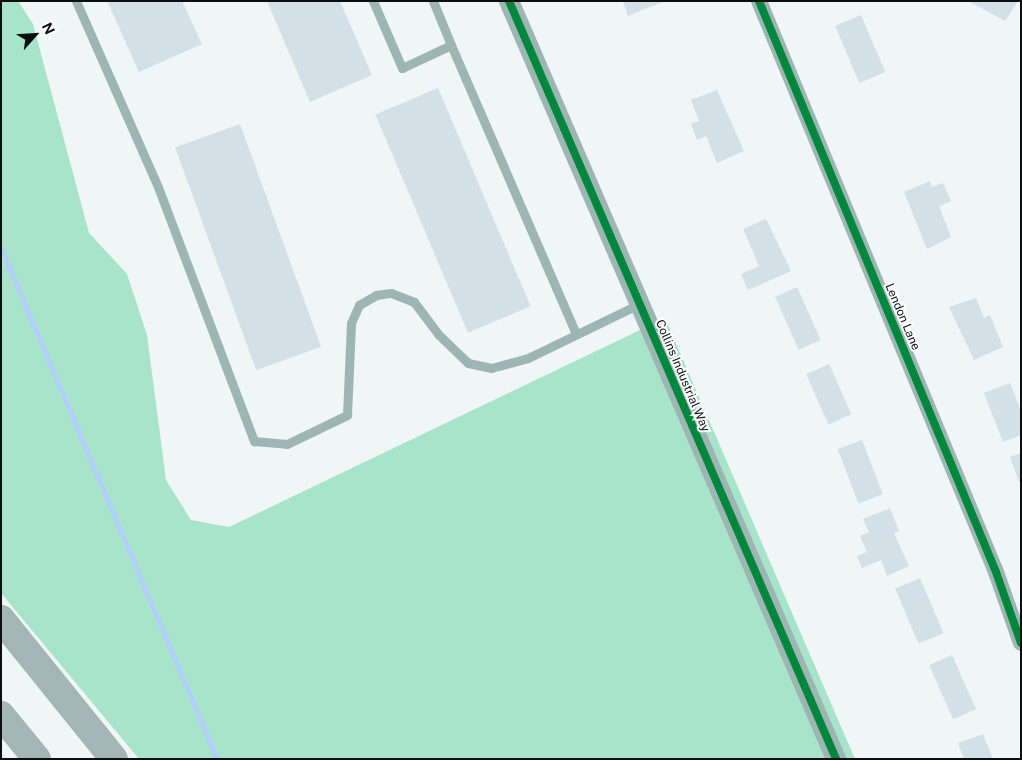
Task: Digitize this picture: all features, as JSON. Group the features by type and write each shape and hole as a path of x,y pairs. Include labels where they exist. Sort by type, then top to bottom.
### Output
{"highway":[{"path":"1,619 114,759"},
{"path":"1,715 37,759"}],"street":[{"name":"Collins Industrial Way","path":"509,1 836,759"},
{"name":"Lendon Lane","path":"761,2 996,572 1021,643"}],"lane":[{"path":"76,1 158,187 254,441 287,444 347,415 351,323 359,305 376,294 392,293 414,302 439,335 468,363 491,368 528,358 575,332 639,304"},
{"path":"373,1 402,68 451,45"},
{"path":"433,1 575,332"}],"green space":[{"path":"1,1 18,1 33,24 89,233 127,274 147,335 166,480 191,520 229,527 665,318 855,759 139,759 1,593"}],"building":[{"path":"107,1 182,1 202,44 139,72"},
{"path":"267,1 340,1 372,75 310,102"},
{"path":"623,1 665,1 628,16"},
{"path":"968,1 1018,1 1005,21"},
{"path":"861,15 885,72 859,83 835,26"},
{"path":"438,88 531,306 468,333 375,115"},
{"path":"717,90 744,151 717,163 706,136 697,140 691,124 699,121 691,100"},
{"path":"240,124 321,347 256,370 175,148"},
{"path":"930,181 932,187 943,183 951,201 939,206 951,237 927,249 904,192"},
{"path":"766,219 791,271 748,290 741,274 759,266 743,229"},
{"path":"797,287 821,340 799,350 775,297"},
{"path":"976,298 984,318 990,315 1003,347 974,360 949,307"},
{"path":"829,364 851,414 829,424 806,374"},
{"path":"1010,383 1021,411 1021,435 1003,442 984,393"},
{"path":"862,440 883,494 859,503 838,449"},
{"path":"1021,453 1021,481 1019,482 1010,457"},
{"path":"890,508 899,531 894,533 909,566 887,576 881,560 862,568 857,556 867,552 860,536 869,532 863,519"},
{"path":"920,578 943,633 919,644 895,589"},
{"path":"952,655 976,709 953,719 929,665"},
{"path":"983,734 993,759 964,759 958,743"}],"waterway":[{"path":"1,248 217,759"}],"cycle path":[{"path":"509,1 836,759"},
{"path":"759,1 996,572 1021,643"}]}
